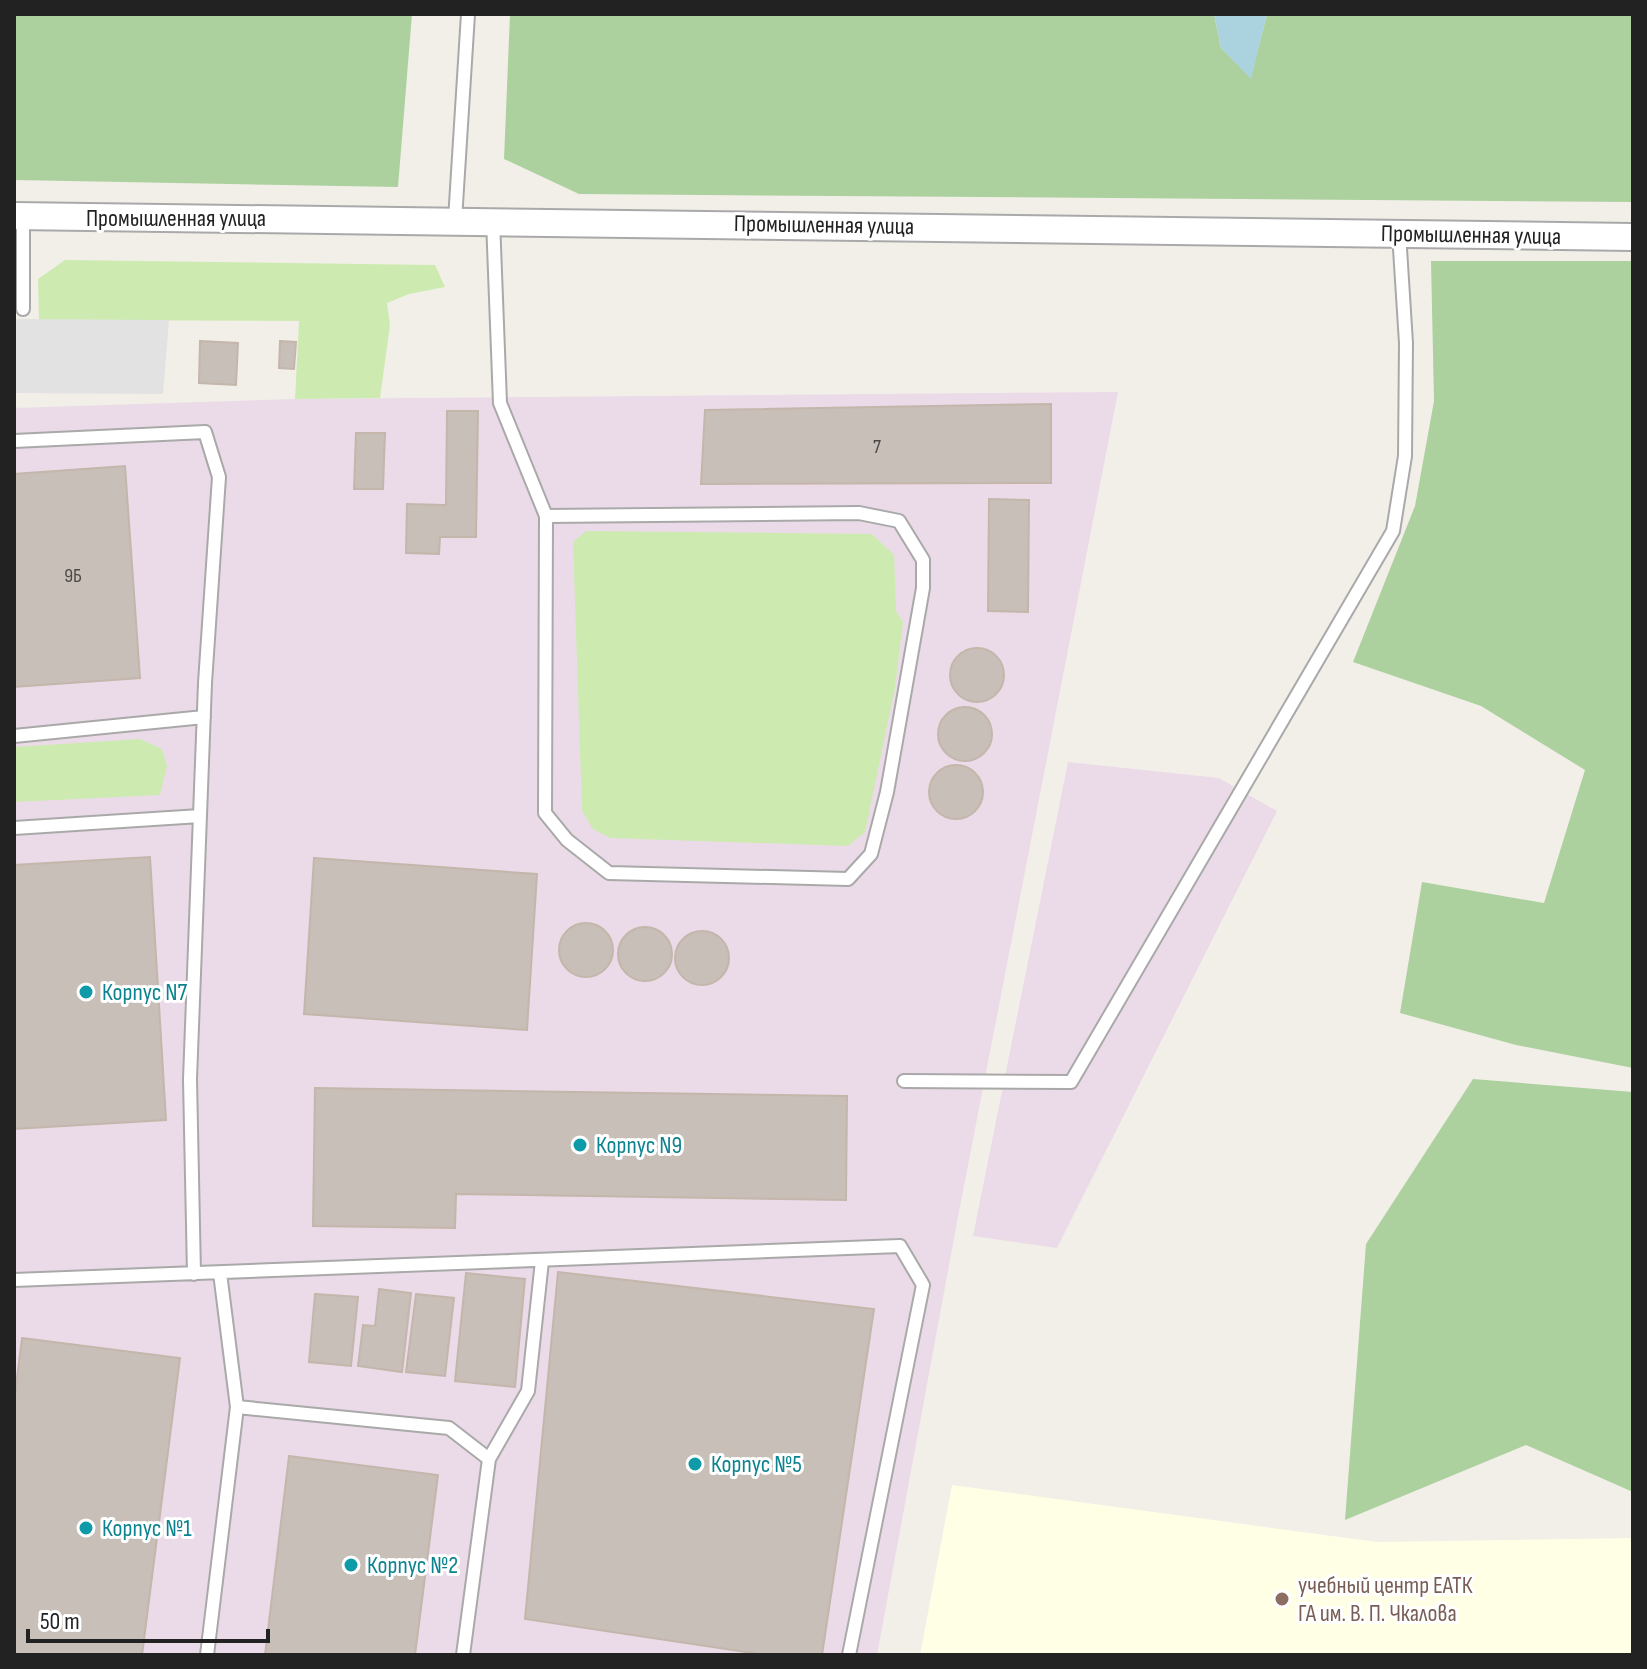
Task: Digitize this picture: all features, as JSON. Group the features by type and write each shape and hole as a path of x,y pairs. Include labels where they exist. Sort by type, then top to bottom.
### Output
{"street":[{"name":"Промышленная улица","path":"19,216 1633,237"}],"lane":[{"path":"455,220 468,14"},
{"path":"19,216 23,309"},
{"path":"493,220 500,403 546,516 545,813 567,840 609,873 848,879 871,854 887,792 923,588 923,560 899,521 859,513 546,516"},
{"path":"904,1081 1071,1082 1361,586 1393,531 1405,456 1406,343 1399,233"},
{"path":"14,441 205,432 219,477 204,717 190,1079 194,1274"},
{"path":"14,736 204,717"},
{"path":"14,828 200,816"},
{"path":"14,1280 900,1246 923,1285 849,1655"},
{"path":"463,1655 489,1459 528,1391 542,1261"},
{"path":"207,1655 237,1407 220,1273"},
{"path":"237,1407 449,1428 489,1459"}],"shaded area":[{"path":"14,319 169,320 163,394 14,393"},
{"path":"1118,392 957,1222 877,1655 14,1655 14,408 295,399"},
{"path":"1068,762 1219,778 1277,811 1057,1248 973,1236"},
{"name":"учебный центр ЕАТК ГА им. В. П. Чкалова","path":"952,1485 1377,1542 1633,1538 1633,1655 920,1655"}],"green space":[{"path":"14,14 412,14 398,187 14,180"},
{"path":"510,14 1214,14 1221,48 1251,77 1267,14 1633,14 1633,202 579,194 504,159"},
{"path":"65,260 435,265 445,287 409,294 387,303 390,325 380,398 295,399 299,321 39,320 38,279"},
{"path":"1431,261 1633,261 1633,1068 1516,1045 1400,1013 1422,882 1544,903 1585,770 1481,706 1353,662 1415,506 1434,401"},
{"path":"586,531 872,534 894,555 896,611 903,622 895,688 865,832 848,846 610,838 593,829 582,811 573,542"},
{"path":"140,739 162,749 167,766 160,795 14,802 14,747"},
{"path":"1473,1079 1633,1092 1633,1492 1526,1445 1345,1520 1366,1244"}],"water":[{"path":"1214,14 1267,14 1251,79 1221,48"}],"building":[{"path":"200,341 238,343 236,385 199,383"},
{"path":"280,341 296,342 294,369 279,368"},
{"path":"1051,404 1051,483 701,484 705,410"},
{"path":"447,411 478,411 476,537 440,537 439,554 406,553 407,504 446,505"},
{"path":"356,433 385,433 383,489 354,489"},
{"path":"125,466 140,678 14,687 14,474"},
{"path":"989,499 1029,500 1028,612 988,611"},
{"path":"977,648 996,656 1004,675 996,694 977,702 958,694 950,675 958,656"},
{"path":"965,707 984,715 992,734 984,753 965,761 946,753 938,734 946,715"},
{"path":"956,765 975,773 983,792 975,811 956,819 937,811 929,792 937,773"},
{"name":"Корпус N7","path":"150,857 166,1120 14,1129 14,865"},
{"path":"314,858 537,874 527,1030 304,1014"},
{"path":"586,923 605,931 613,950 605,969 586,977 567,969 559,950 567,931"},
{"path":"645,927 664,935 672,954 664,973 645,981 626,973 618,954 626,935"},
{"path":"702,931 721,939 729,958 721,977 702,985 683,977 675,958 683,939"},
{"name":"Корпус N9","path":"315,1088 847,1096 846,1200 456,1194 455,1228 313,1226"},
{"name":"Корпус №5","path":"558,1272 874,1309 822,1655 765,1655 525,1619"},
{"path":"466,1273 525,1279 515,1387 455,1381"},
{"path":"379,1289 411,1293 402,1372 358,1366 363,1325 375,1326"},
{"path":"315,1294 358,1297 351,1366 309,1362"},
{"path":"416,1294 454,1298 445,1376 406,1372"},
{"name":"Корпус №1","path":"22,1338 180,1358 142,1655 14,1655 14,1402"},
{"name":"Корпус №2","path":"289,1456 438,1475 415,1655 265,1655"}],"place":[{"name":"Корпус N7","path":"86,992"},
{"name":"Корпус N9","path":"580,1145"},
{"name":"Корпус №5","path":"695,1464"},
{"name":"Корпус №1","path":"86,1528"},
{"name":"Корпус №2","path":"351,1565"},
{"name":"учебный центр ЕАТК ГА им. В. П. Чкалова","path":"1282,1599"}]}
